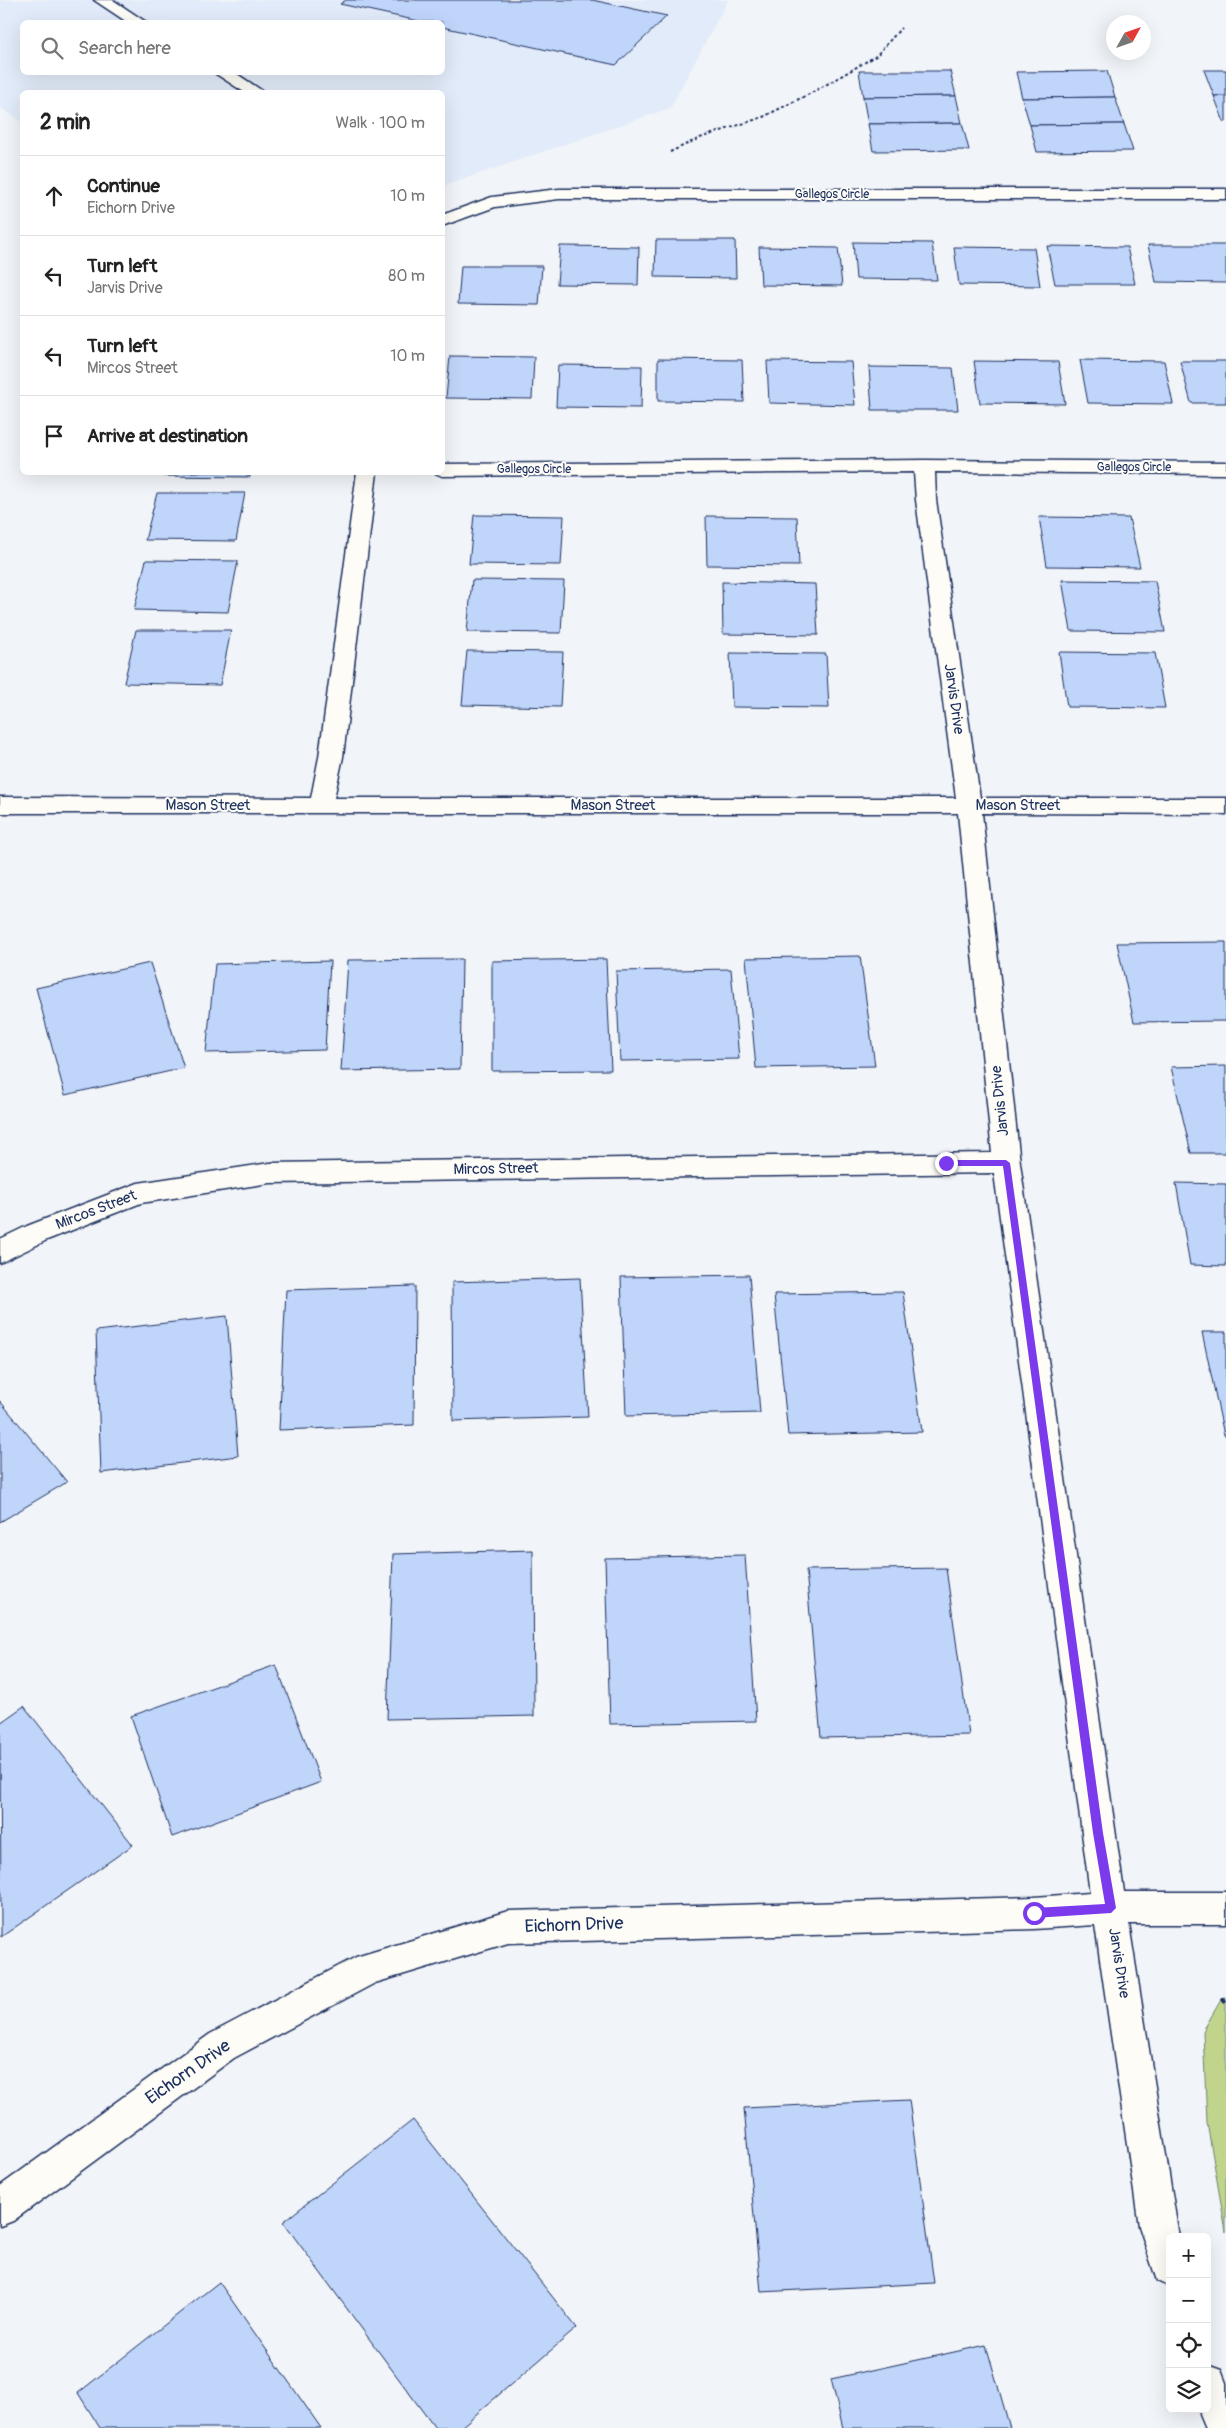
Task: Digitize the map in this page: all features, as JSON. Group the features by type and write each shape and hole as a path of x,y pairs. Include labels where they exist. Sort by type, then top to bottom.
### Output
{"street":[{"path":"102,0 135,20"},
{"path":"227,75 252,90"},
{"name":"Gallegos Circle","path":"445,220 492,202 559,194 1226,194"},
{"name":"Gallegos Circle","path":"445,470 924,466 1226,468"},
{"name":"Jarvis Drive","path":"924,466 926,500 969,805 1006,1163 1098,1833 1111,1908 1157,2226 1166,2255"},
{"path":"321,804 331,757 367,475"},
{"name":"Mason Street","path":"0,805 1226,806"},
{"name":"Mircos Street","path":"0,1252 37,1233 138,1193 270,1173 1006,1163"},
{"name":"Eichorn Drive","path":"0,2208 222,2046 368,1969 508,1927 1034,1913 1111,1908 1226,1908"},
{"path":"1211,2393 1226,2428"}],"path":[{"path":"665,155 700,138 763,118 813,92 876,56 901,28"},
{"path":"1222,1998 1226,2003"}],"shaded area":[{"path":"0,0 728,0 670,108 445,185 445,90 20,90 20,121 0,107"}],"green space":[{"path":"1226,1997 1226,2232 1207,2123 1203,2031 1222,1998"}],"building":[{"path":"346,0 592,0 667,16 616,65 445,28 445,20 414,20 340,4"},
{"path":"1204,70 1226,70 1226,96 1214,96"},
{"path":"859,71 950,71 956,96 863,97"},
{"path":"1107,71 1115,97 1022,98 1016,72"},
{"path":"956,96 962,123 868,124 863,97"},
{"path":"1214,96 1226,96 1226,122 1224,122"},
{"path":"1115,97 1124,124 1030,125 1022,98"},
{"path":"962,123 969,150 873,151 868,124"},
{"path":"1124,124 1133,151 1037,152 1030,125"},
{"path":"656,240 735,240 736,278 655,277"},
{"path":"853,242 932,243 937,280 856,279"},
{"path":"1148,245 1226,245 1226,283 1156,282"},
{"path":"560,246 639,247 638,285 557,284"},
{"path":"1047,246 1127,247 1135,284 1055,284"},
{"path":"759,247 838,248 842,286 761,285"},
{"path":"954,247 1034,248 1040,286 959,285"},
{"path":"461,266 542,266 539,305 458,304"},
{"path":"450,356 534,357 532,399 446,398"},
{"path":"658,359 742,360 744,402 658,401"},
{"path":"1080,360 1164,361 1173,404 1088,403"},
{"path":"767,361 851,362 855,405 769,403"},
{"path":"974,361 1058,362 1065,404 980,403"},
{"path":"1180,361 1226,361 1226,403 1191,403"},
{"path":"558,365 642,366 641,408 556,407"},
{"path":"869,367 953,368 958,410 872,410"},
{"path":"162,475 250,475 250,477"},
{"path":"157,493 245,493 236,541 145,540"},
{"path":"474,515 564,516 561,565 469,564"},
{"path":"706,516 797,517 799,566 707,565"},
{"path":"1039,517 1129,518 1140,567 1047,566"},
{"path":"146,560 238,561 228,612 134,610"},
{"path":"472,580 564,581 561,633 467,632"},
{"path":"1062,580 1155,581 1165,632 1071,631"},
{"path":"722,582 815,584 818,635 723,634"},
{"path":"136,630 231,630 220,685 124,683"},
{"path":"467,651 563,652 560,707 462,705"},
{"path":"1059,652 1155,653 1165,708 1067,707"},
{"path":"730,653 826,654 829,708 732,707"},
{"path":"1226,942 1226,1021 1134,1022 1117,943"},
{"path":"860,956 875,1066 756,1068 746,958"},
{"path":"462,959 460,1069 341,1071 348,960"},
{"path":"606,959 611,1070 492,1071 492,961"},
{"path":"330,961 325,1050 206,1053 215,964"},
{"path":"150,963 184,1068 65,1095 36,988"},
{"path":"731,969 739,1059 620,1061 616,971"},
{"path":"1226,1066 1226,1153 1191,1153 1171,1067"},
{"path":"1176,1183 1226,1184 1226,1266 1190,1265"},
{"path":"749,1275 760,1413 626,1416 621,1277"},
{"path":"580,1278 588,1417 453,1421 452,1282"},
{"path":"415,1286 414,1425 279,1430 286,1290"},
{"path":"903,1292 922,1432 788,1435 774,1294"},
{"path":"227,1316 238,1456 101,1473 96,1331"},
{"path":"1202,1332 1226,1332 1226,1435 1224,1435"},
{"path":"0,1401 67,1482 0,1522"},
{"path":"533,1550 534,1716 387,1719 393,1554"},
{"path":"745,1555 756,1721 610,1724 605,1558"},
{"path":"946,1568 969,1735 821,1738 806,1570"},
{"path":"276,1665 321,1782 172,1837 131,1716"},
{"path":"24,1706 133,1845 1,1937 0,1723"},
{"path":"909,2100 934,2283 761,2292 744,2108"},
{"path":"413,2120 577,2328 460,2428 435,2428 283,2222"},
{"path":"219,2282 321,2428 100,2428 78,2393"},
{"path":"986,2345 1010,2428 843,2428 831,2379"}],"route":[{"path":"946,1163 1006,1163 1098,1833 1111,1908 1034,1913"}]}
